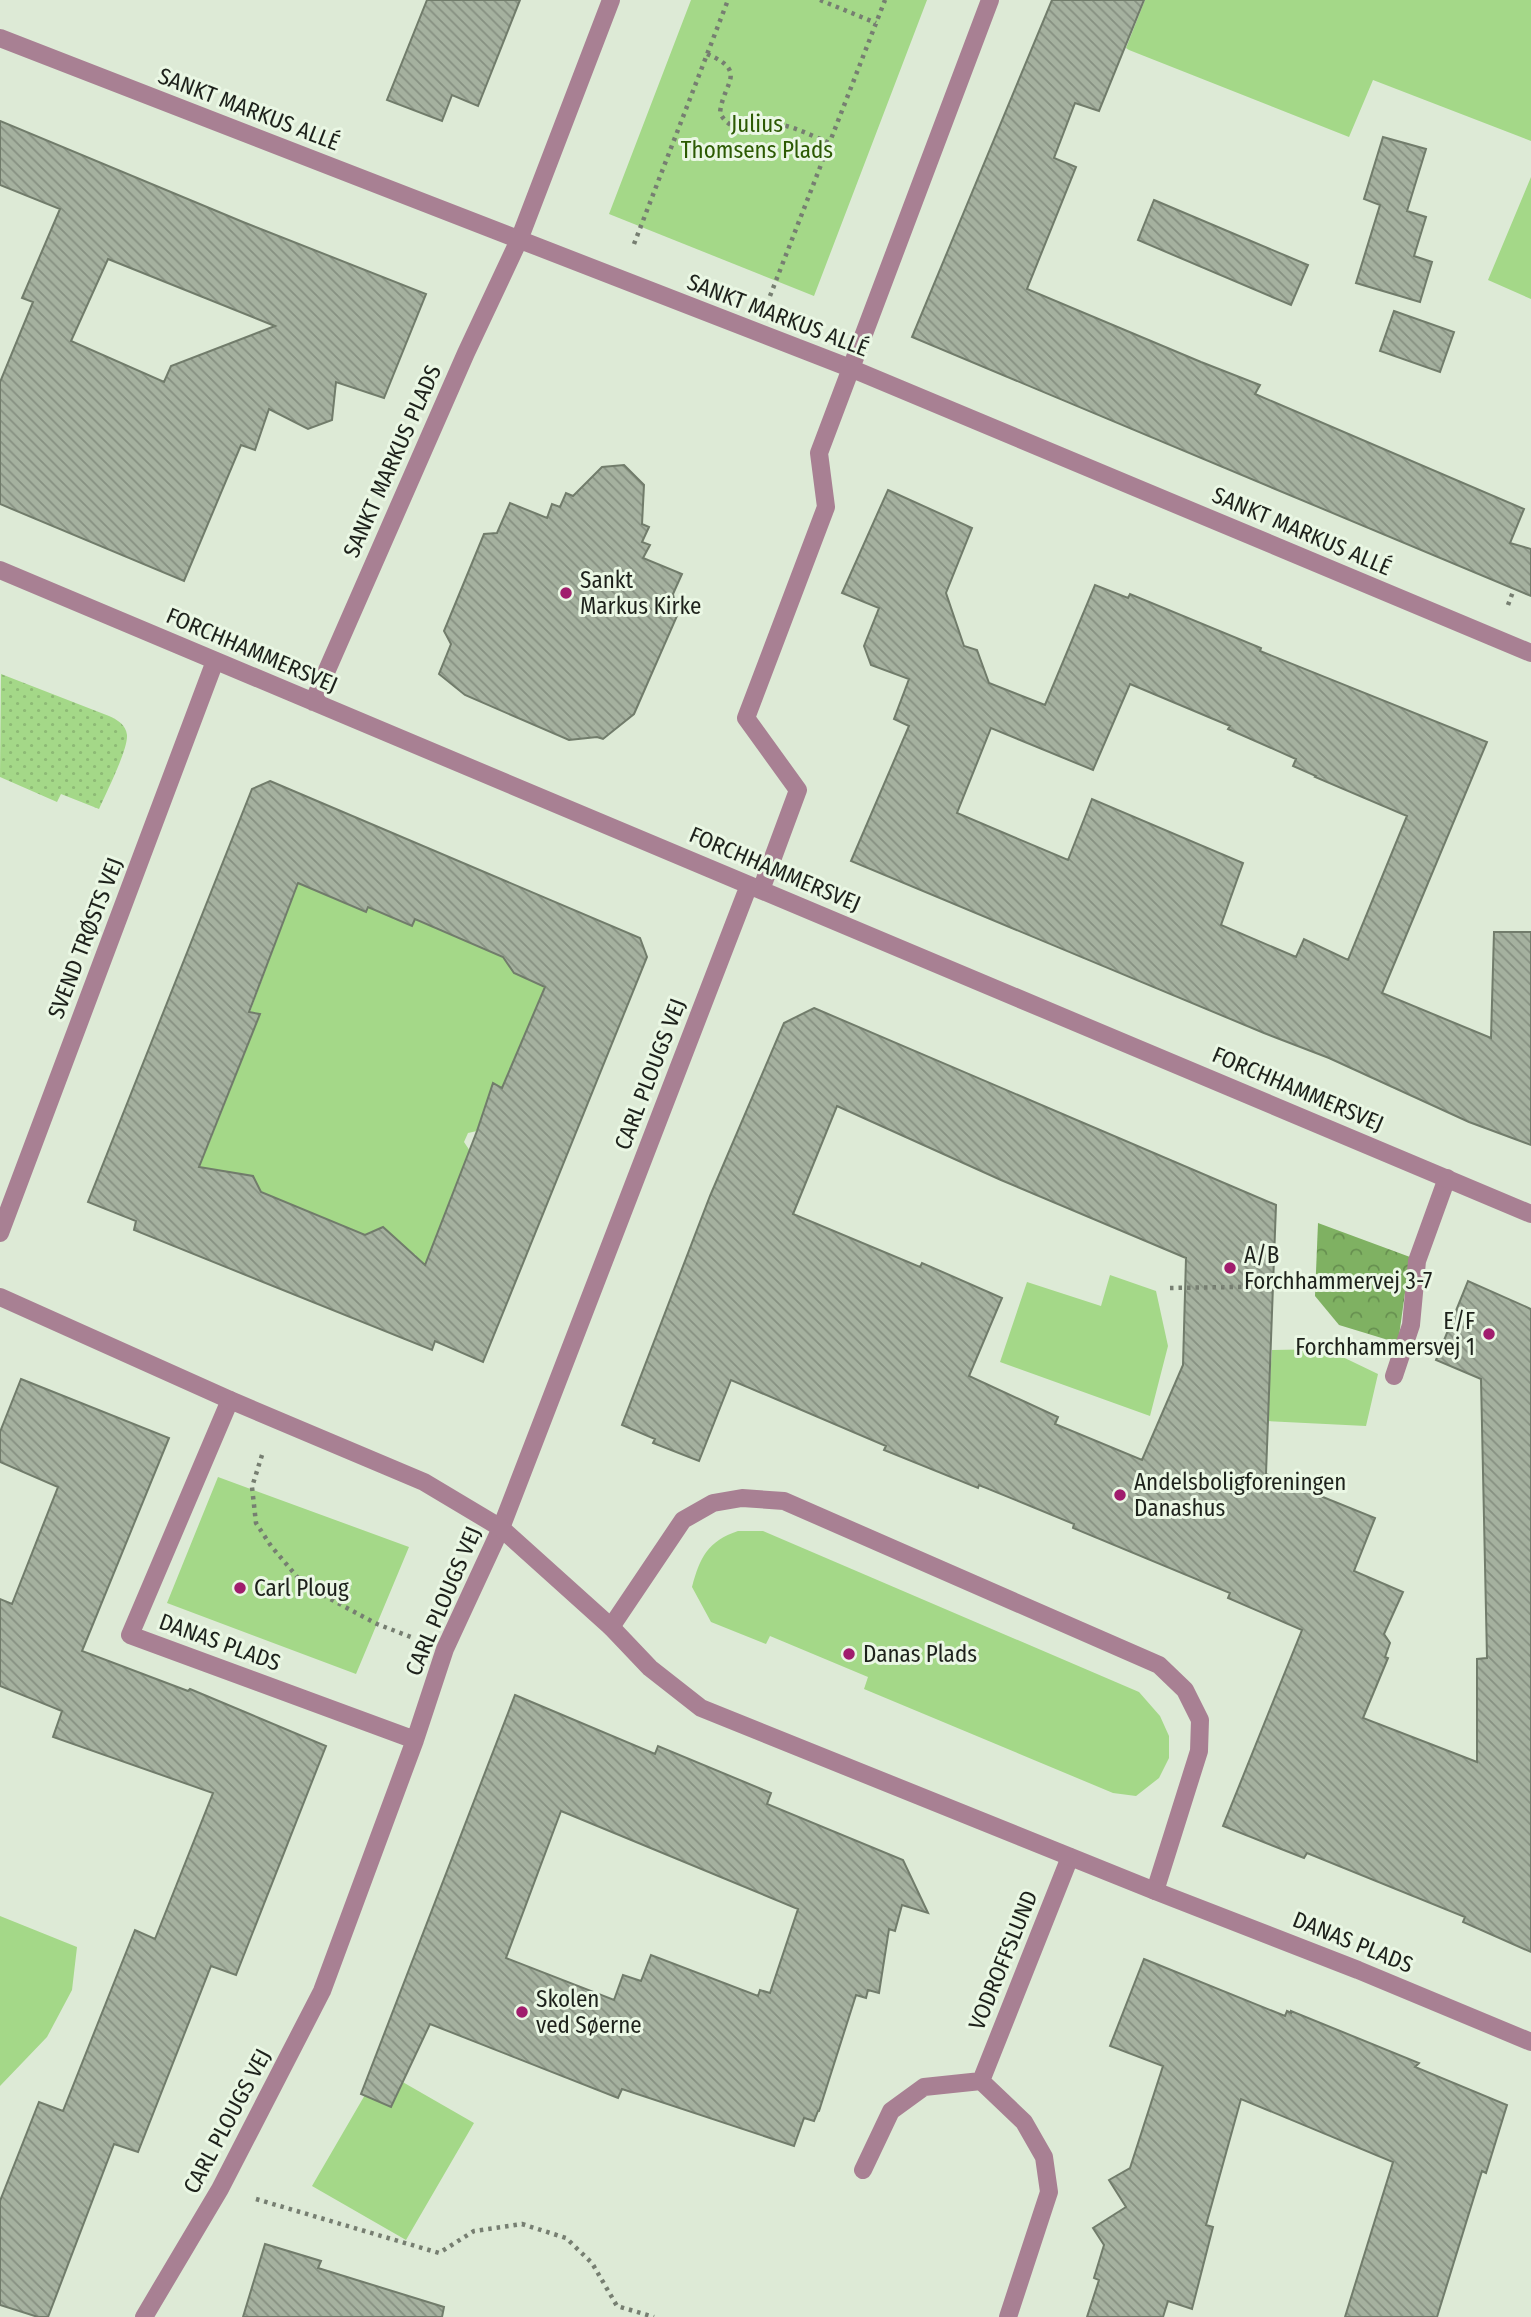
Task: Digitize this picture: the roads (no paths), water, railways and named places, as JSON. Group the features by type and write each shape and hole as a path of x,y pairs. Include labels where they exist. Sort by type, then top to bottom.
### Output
{"street":[{"path":"519,240 611,0"},
{"path":"755,888 798,790 746,718 826,507 818,453 990,0"},
{"name":"SANKT MARKUS ALLÉ","path":"0,38 850,368 1531,653"},
{"name":"SANKT MARKUS PLADS","path":"313,702 519,240"},
{"name":"FORCHHAMMERSVEJ","path":"0,570 1531,1214"},
{"name":"SVEND TRØSTS VEJ","path":"0,1233 215,661"},
{"name":"CARL PLOUGS VEJ","path":"144,2317 220,2189 322,1991 415,1740 445,1649 501,1528 755,888"},
{"path":"1394,1376 1411,1325 1417,1261 1447,1178"},
{"name":"DANAS PLADS","path":"0,1297 230,1400 424,1482 501,1528 611,1627 650,1668 701,1707 1531,2042"},
{"name":"DANAS PLADS","path":"230,1400 130,1635 415,1740"},
{"path":"611,1627 684,1520 713,1503 742,1498 784,1501 1159,1665 1185,1690 1200,1720 1199,1751 1155,1891"},
{"name":"VODROFFSLUND","path":"981,2081 1070,1857"},
{"path":"863,2170 891,2111 924,2087 981,2081 1024,2122 1044,2157 1049,2192 1009,2317"}],"place":[{"name":"Sankt Markus Kirke","path":"566,593"},
{"name":"A/B Forchhammervej 3-7","path":"1230,1268"},
{"name":"E/F Forchhammersvej 1","path":"1489,1334"},
{"name":"Andelsboligforeningen Danashus","path":"1120,1495"},
{"name":"Carl Ploug","path":"240,1588"},
{"name":"Danas Plads","path":"849,1654"},
{"name":"Skolen ved Søerne","path":"522,2012"}],"park label":[{"name":"Julius Thomsens Plads","path":"757,137"}]}
